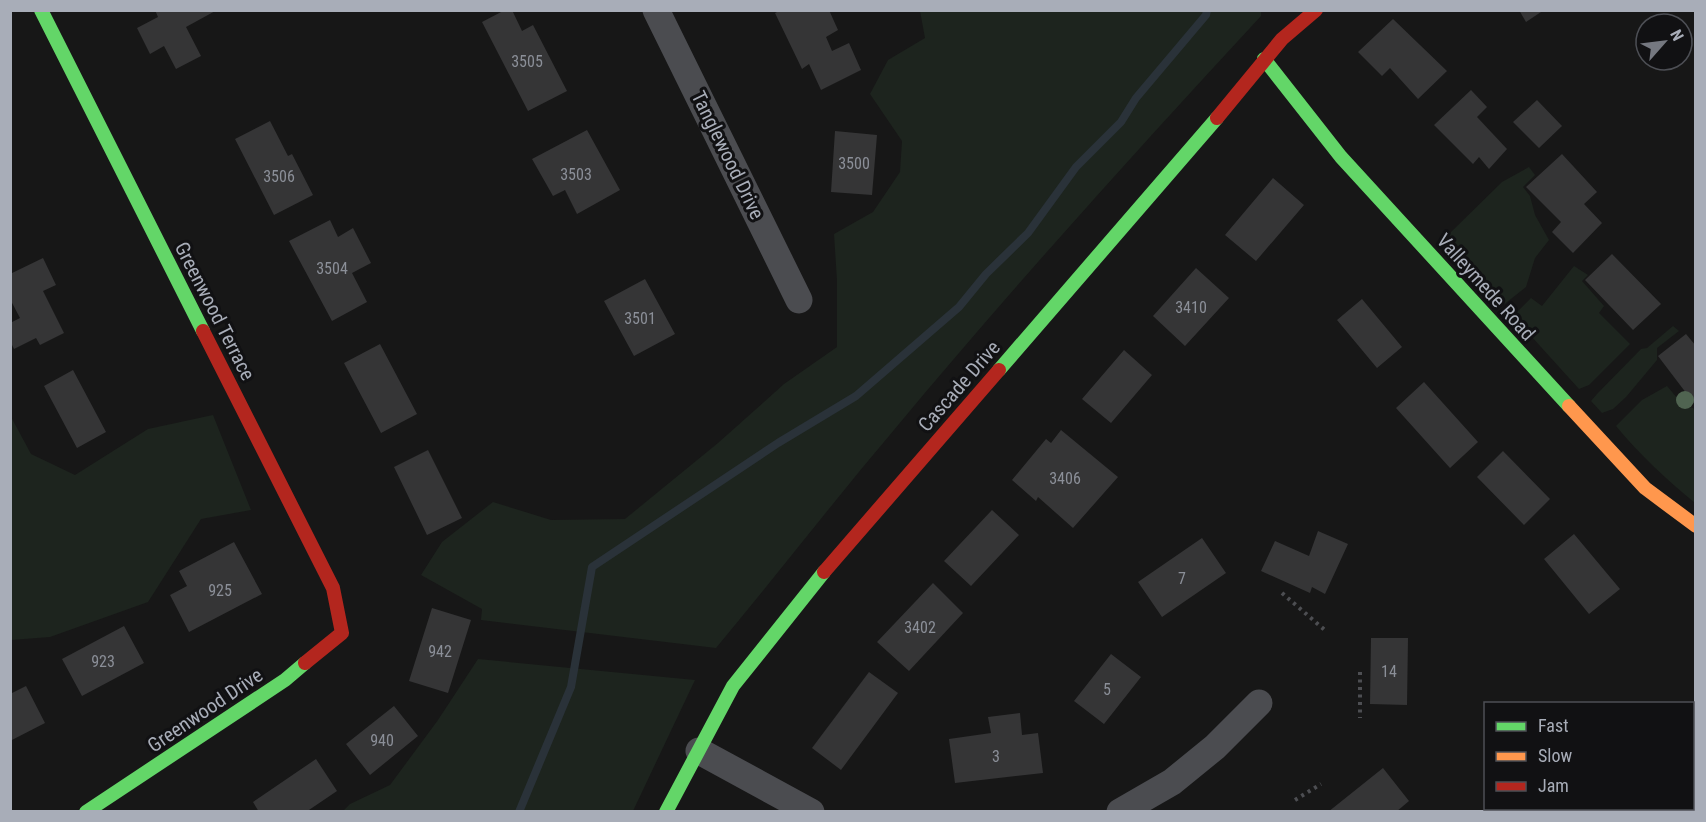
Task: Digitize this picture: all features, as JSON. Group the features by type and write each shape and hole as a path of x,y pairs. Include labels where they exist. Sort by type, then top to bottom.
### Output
{"street":[{"name":"Greenwood Terrace","path":"40,10 333,588 342,633"},
{"name":"Tanglewood Drive","path":"656,10 799,300"},
{"name":"Cascade Drive","path":"666,812 733,686 812,586 1208,128 1264,59 1282,39 1316,10"},
{"name":"Valleymede Road","path":"1264,59 1341,157 1644,488 1695,526"},
{"name":"Greenwood Drive","path":"86,812 285,680 342,633"},
{"path":"1120,812 1172,782 1215,747 1259,703"},
{"path":"699,752 811,812"}],"path":[{"path":"1282,594 1327,632"},
{"path":"1360,672 1360,717"},
{"path":"1295,800 1321,784"}],"shaded area":[{"path":"1261,10 1261,16 984,324 871,457 716,648 481,620 482,609 421,575 442,542 493,502 551,520 625,519 718,443 784,384 837,347 834,234 873,212 900,172 902,141 870,94 888,60 925,38 920,11"},
{"path":"1529,167 1535,175 1523,187 1530,196 1535,215 1549,240 1535,258 1526,287 1502,306 1446,243 1450,233 1502,182"},
{"path":"1574,266 1588,275 1582,281 1604,306 1599,313 1630,344 1589,385 1579,389 1513,316 1531,298 1542,306"},
{"path":"1673,326 1679,331 1657,348 1657,360 1626,397 1613,409 1602,413 1591,401 1641,349 1647,348"},
{"path":"1667,386 1683,405 1695,411 1695,503 1634,447 1616,426 1642,400"},
{"path":"10,415 31,454 75,475 148,429 213,415 251,510 201,519 148,602 50,637 11,640"},
{"path":"478,659 695,680 633,811 343,811 350,804 390,785 438,720"}],"building":[{"path":"155,10 217,10 186,27 201,56 176,69 164,46 150,54 137,28 158,17"},
{"path":"505,10 512,10 522,31 533,25 567,91 528,111 482,22"},
{"path":"781,10 829,10 838,30 826,37 832,51 849,43 861,70 821,90 809,64 802,69 775,13"},
{"path":"1519,10 1544,10 1526,22"},
{"path":"1393,19 1447,71 1418,99 1390,68 1382,76 1358,52"},
{"path":"1471,90 1487,107 1477,117 1507,149 1489,169 1479,157 1473,164 1434,125"},
{"path":"1537,100 1562,126 1539,148 1513,122"},
{"path":"270,121 288,156 292,154 313,195 274,215 235,139"},
{"path":"587,130 620,190 577,214 565,190 553,196 532,159"},
{"path":"835,131 877,135 872,195 831,192"},
{"path":"1562,154 1597,192 1584,204 1602,223 1573,253 1552,232 1561,222 1526,187"},
{"path":"1273,178 1304,205 1256,261 1225,235"},
{"path":"330,220 338,237 353,228 371,263 352,273 367,302 332,321 289,241"},
{"path":"1612,254 1661,304 1633,330 1585,280"},
{"path":"43,258 56,285 43,291 64,333 40,345 36,338 14,349 10,341 10,323 20,318 10,299 10,274"},
{"path":"1196,268 1229,298 1185,346 1153,316"},
{"path":"645,279 675,334 634,356 604,301"},
{"path":"1362,299 1402,347 1377,368 1337,320"},
{"path":"1686,334 1696,346 1696,406 1658,356"},
{"path":"380,344 417,414 381,433 344,363"},
{"path":"1124,350 1152,375 1111,423 1082,399"},
{"path":"73,370 106,432 77,448 44,386"},
{"path":"1424,382 1478,442 1450,468 1396,408"},
{"path":"1061,430 1118,477 1073,528 1038,497 1036,501 1012,480 1046,439 1051,443"},
{"path":"428,450 462,518 427,535 394,467"},
{"path":"1503,451 1550,499 1524,525 1477,477"},
{"path":"992,510 1019,535 971,586 944,561"},
{"path":"1318,531 1348,544 1325,594 1312,587 1310,593 1261,571 1275,541 1309,556"},
{"path":"1574,534 1620,589 1589,614 1544,559"},
{"path":"1202,538 1226,573 1162,617 1138,582"},
{"path":"234,542 262,594 189,632 170,595 187,586 179,571"},
{"path":"933,583 963,613 909,671 877,642"},
{"path":"432,608 471,620 448,693 409,681"},
{"path":"124,626 144,663 82,696 62,659"},
{"path":"1371,638 1408,638 1407,705 1370,704"},
{"path":"1111,654 1141,677 1104,724 1074,701"},
{"path":"869,672 898,693 841,770 812,748"},
{"path":"26,686 45,723 10,741 10,694"},
{"path":"394,706 418,736 370,775 346,744"},
{"path":"1694,709 1696,709 1696,781 1694,781"},
{"path":"1020,713 1022,735 1038,733 1043,773 955,783 949,739 991,733 988,717"},
{"path":"316,759 337,791 306,812 259,812 253,802"},
{"path":"1383,768 1409,801 1396,812 1328,812"}],"waterway":[{"path":"519,812 571,687 592,567 778,443 856,396 959,307 986,274 1028,233 1076,167 1121,122 1136,98 1206,15 1207,10"}],"traffic: fast":[{"path":"41,10 203,331"},
{"path":"1264,59 1341,157 1569,406"},
{"path":"999,370 1217,118"},
{"path":"666,812 733,686 824,572"},
{"path":"86,812 285,680 305,663"}],"traffic: slow":[{"path":"1569,406 1645,488 1696,526"}],"traffic: jam":[{"path":"1217,118 1282,39 1316,10"},
{"path":"203,331 333,588 342,633 305,663"},
{"path":"824,572 999,370"}]}
